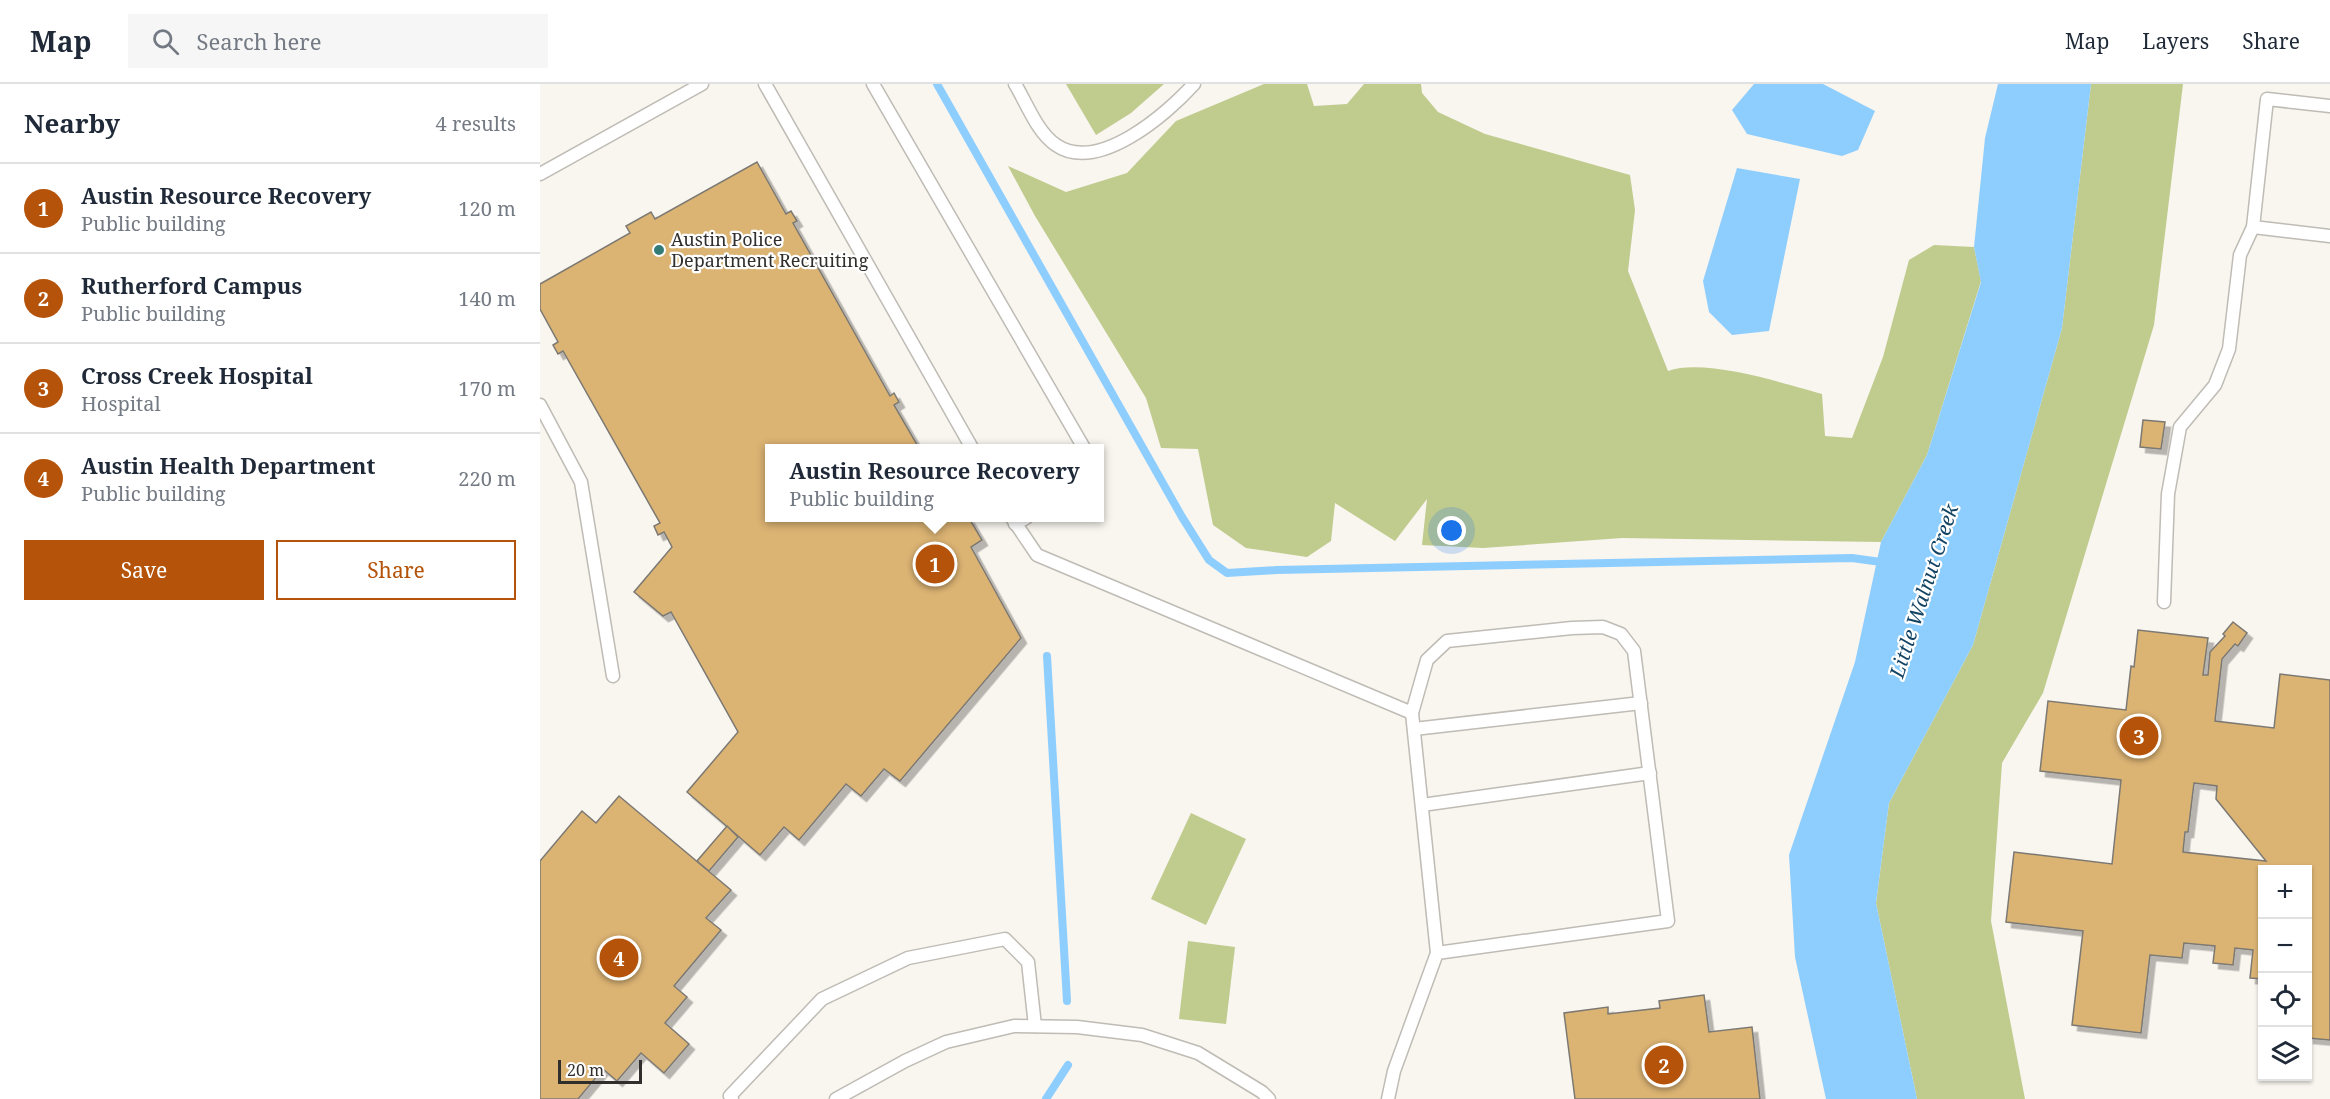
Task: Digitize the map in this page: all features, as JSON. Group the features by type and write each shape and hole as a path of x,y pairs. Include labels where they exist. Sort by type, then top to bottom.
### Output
{"lane":[{"path":"540,174 702,84"},
{"path":"765,84 970,444"},
{"path":"873,84 1081,444"},
{"path":"1015,84 1046,136 1064,149 1086,154 1108,148 1154,120 1173,106 1194,84"},
{"path":"2164,602 2168,494 2180,427 2215,385 2229,349 2240,255 2253,227 2267,99 2330,106"},
{"path":"2253,227 2330,236"},
{"path":"540,405 581,482 613,676"},
{"path":"1019,522 1037,555 1412,713"},
{"path":"1388,1099 1394,1071 1437,953 1412,713 1427,660 1447,641 1572,628 1603,627 1621,634 1634,651 1668,921 1437,953"},
{"path":"1414,729 1641,703"},
{"path":"1422,805 1650,773"},
{"path":"730,1098 822,999 908,958 1005,939 1028,962 1035,1026"},
{"path":"836,1099 905,1061 946,1042 1014,1026 1077,1027 1142,1035 1187,1049 1207,1058 1262,1092 1269,1099"}],"green space":[{"path":"1066,84 1164,84 1131,113 1096,135"},
{"path":"1264,84 1307,84 1314,106 1347,104 1364,84 1421,84 1422,93 1438,112 1485,134 1630,175 1635,210 1628,271 1668,371 1684,368 1722,370 1765,378 1822,394 1825,436 1852,438 1883,357 1909,260 1934,245 1974,247 1981,281 1927,455 1881,542 1622,538 1483,548 1422,545 1427,499 1395,541 1335,503 1331,541 1307,557 1246,548 1213,525 1198,449 1161,448 1146,398 1035,216 1008,166 1066,192 1127,173 1176,121"},
{"path":"2091,84 2183,84 2154,325 2043,693 2002,763 1991,921 2025,1099 1917,1099 1876,903 1889,803 1973,645 2062,328"},
{"path":"1191,813 1246,839 1206,925 1151,899"},
{"path":"1188,941 1235,947 1226,1024 1179,1019"}],"water":[{"path":"1754,84 1823,84 1875,111 1858,150 1842,156 1747,134 1732,110"},
{"name":"Little Walnut Creek","path":"1998,84 2091,84 2062,328 1973,645 1889,803 1876,903 1917,1099 1826,1099 1795,957 1789,855 1855,662 1881,542 1927,455 1981,282 1974,247 1985,138"},
{"path":"1737,168 1800,179 1769,331 1732,335 1709,312 1703,281"}],"building":[{"path":"757,162 786,214 791,211 797,221 793,223 890,396 894,393 899,402 894,405 917,444 765,444 765,522 971,522 982,540 971,547 1021,638 900,781 884,769 861,796 846,784 799,840 784,827 760,855 687,792 738,732 671,612 663,616 634,592 672,547 664,532 658,535 654,526 660,523 563,351 558,354 553,345 558,342 540,309 540,284 630,233 626,226 651,212 655,219"},
{"path":"2143,420 2165,422 2161,449 2140,447"},
{"path":"2233,622 2247,633 2238,646 2235,644 2222,659 2215,721 2274,728 2280,674 2330,680 2330,1040 2312,1038 2312,865 2258,865 2258,979 2250,978 2253,950 2235,948 2233,965 2213,963 2215,946 2184,943 2182,958 2150,955 2141,1033 2072,1025 2083,931 2006,922 2014,852 2112,864 2121,780 2040,771 2048,701 2126,710 2138,630 2208,638 2203,675 2208,675 2210,652 2225,636 2223,634","holes":["2194,783 2217,786 2216,799 2266,861 2183,852"]},
{"path":"619,796 731,890 706,918 721,930 674,986 687,997 665,1023 689,1044 664,1073 641,1053 617,1081 603,1069 578,1099 540,1099 540,861 582,811 596,823"},
{"path":"727,826 738,837 709,871 697,861"},
{"path":"1704,995 1709,1032 1752,1027 1760,1099 1575,1099 1564,1013 1608,1007 1608,1014 1660,1008 1659,1001"}],"waterway":[{"path":"937,84 1182,517 1209,560 1227,573 1852,558 1888,563"},
{"path":"1047,656 1067,1001"},
{"path":"1046,1099 1068,1065"}],"place":[{"name":"Austin Police Department Recruiting","path":"659,250"},
{"name":"Austin Resource Recovery","path":"935,564"},
{"name":"Cross Creek Hospital","path":"2139,736"},
{"name":"Austin Health Department","path":"619,958"},
{"name":"Rutherford Campus","path":"1664,1065"}]}
